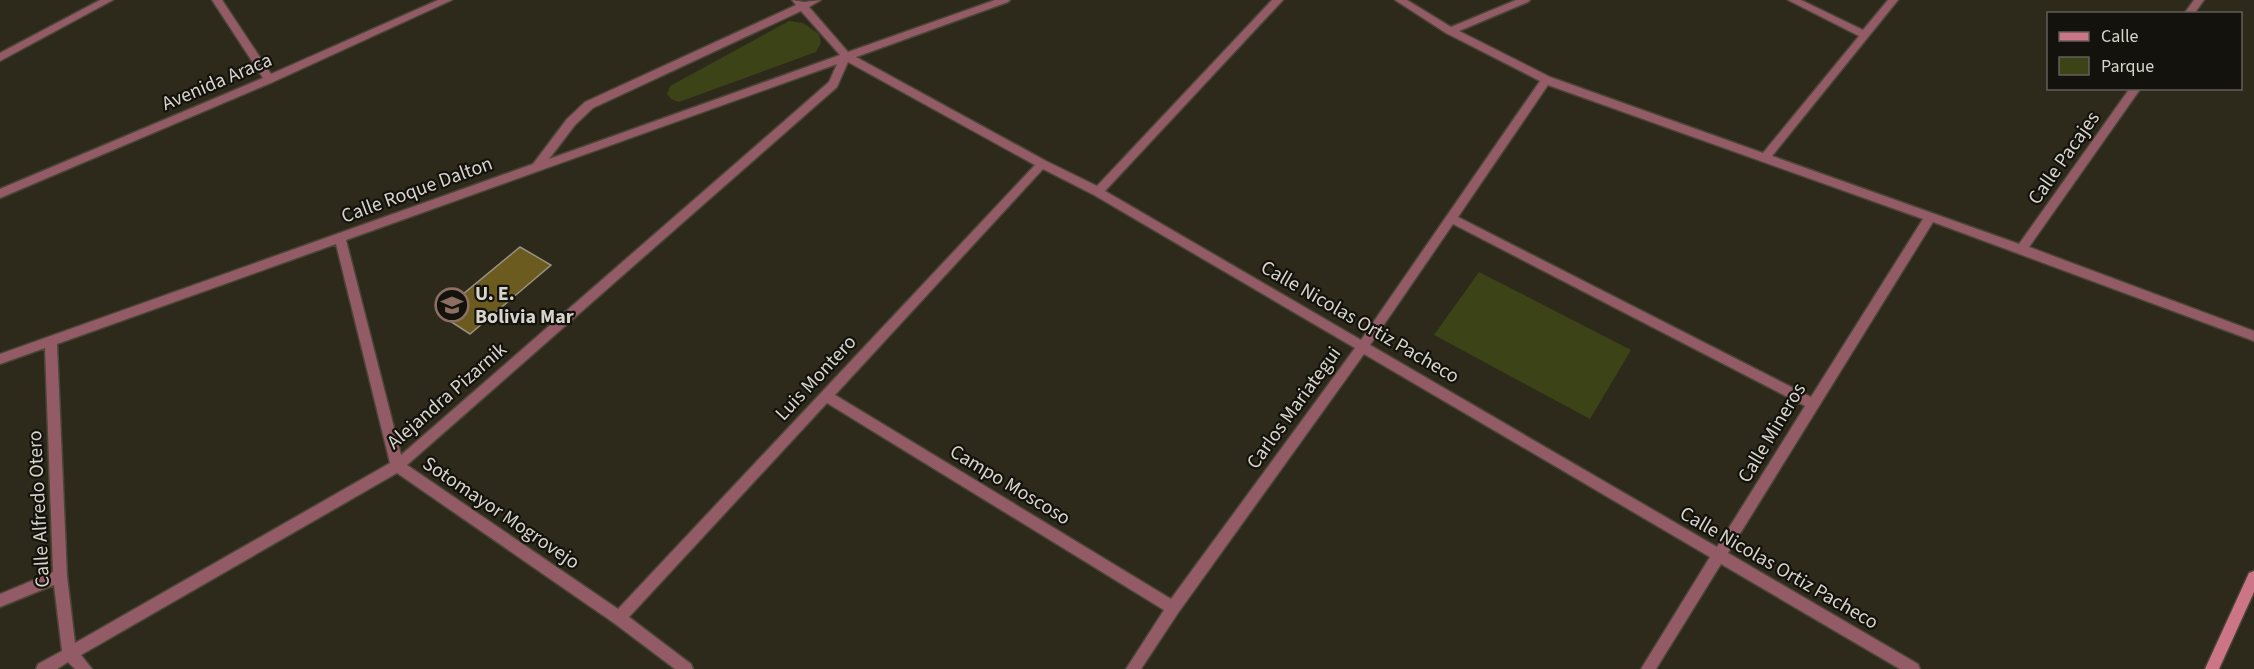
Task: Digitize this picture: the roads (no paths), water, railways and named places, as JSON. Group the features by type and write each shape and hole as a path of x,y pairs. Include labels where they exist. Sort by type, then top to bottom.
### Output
{"street":[{"path":"0,57 108,0"},
{"path":"217,0 269,80"},
{"name":"Avenida Araca","path":"0,194 269,80 447,0"},
{"path":"538,166 571,122 590,105 801,3 816,0"},
{"name":"Calle Roque Dalton","path":"0,359 1005,0"},
{"path":"1098,192 1278,0"},
{"path":"1400,0 1450,31 1546,80 2021,249 2254,336"},
{"path":"1450,31 1525,0"},
{"path":"1793,0 1864,34"},
{"path":"1764,159 1893,0"},
{"name":"Calle Nicolas Ortiz Pacheco","path":"801,3 846,56 1042,164 1098,192 1913,669"},
{"name":"Alejandra Pizarnik","path":"43,669 397,466 833,84 846,56"},
{"name":"Carlos Mariategui","path":"1132,669 1173,608 1363,346 1546,80"},
{"name":"Calle Pacajes","path":"2021,249 2135,90"},
{"name":"Luis Montero","path":"619,618 1042,164"},
{"name":"Calle Mineros","path":"1648,669 1720,557 1812,403 1930,217"},
{"path":"1452,219 1812,403"},
{"name":"Sotomayor Mogrovejo","path":"340,237 397,466 619,618 686,669"},
{"name":"Calle Alfredo Otero","path":"51,340 60,576 69,653"},
{"name":"Campo Moscoso","path":"826,396 1173,608"},
{"path":"0,601 60,576"},
{"path":"2212,669 2254,577"},
{"path":"69,653 85,669"}],"place":[{"name":"U. E. Bolivia Mar","path":"452,305"}]}
